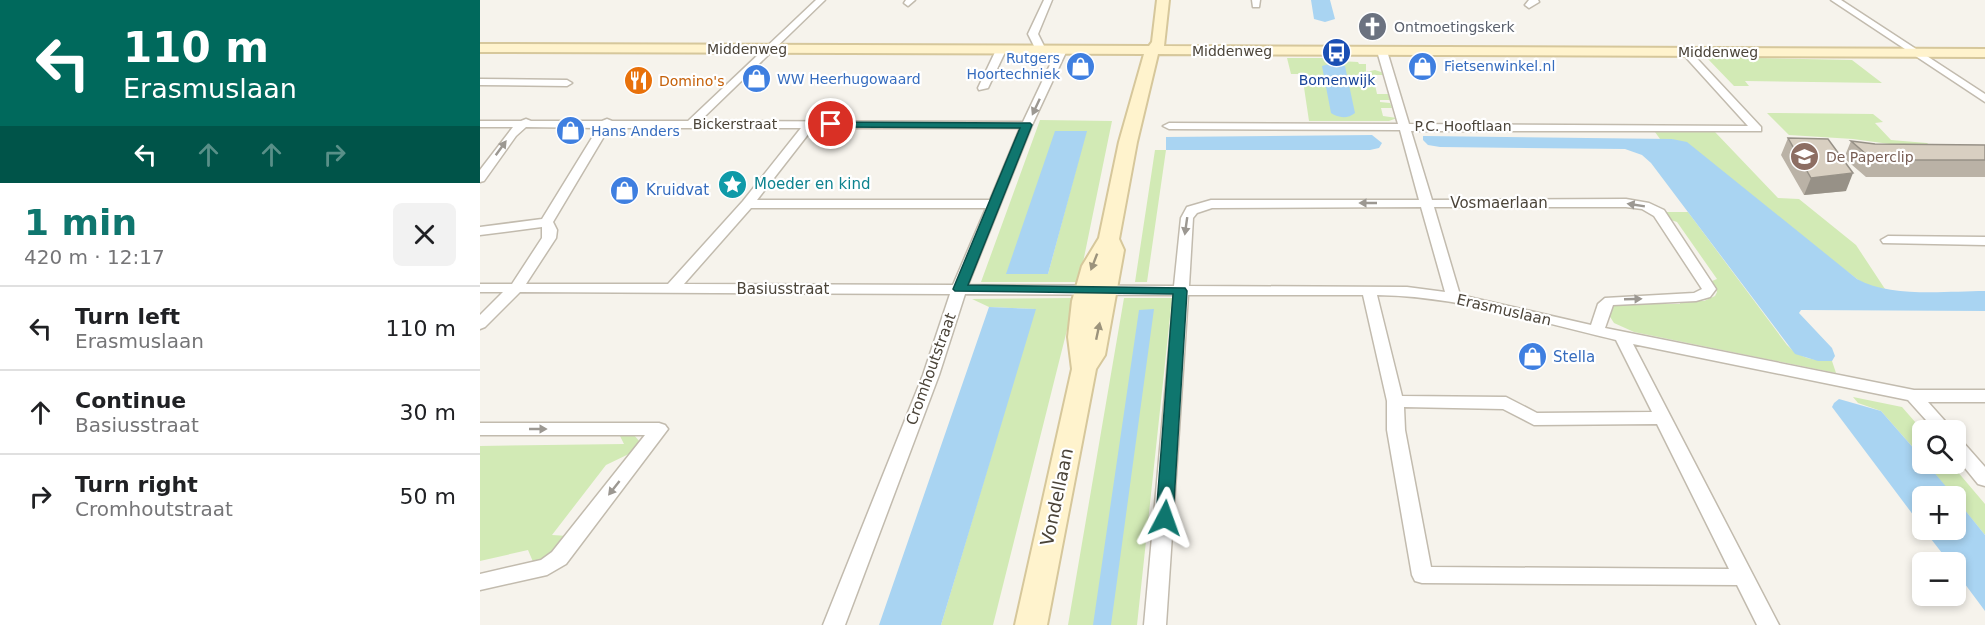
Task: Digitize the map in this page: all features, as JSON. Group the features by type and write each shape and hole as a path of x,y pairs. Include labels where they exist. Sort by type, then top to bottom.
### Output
{"street":[{"path":"691,124 821,0"},
{"path":"1041,50 1033,34 1048,0"},
{"path":"1155,0 1148,44 1152,51 1159,43 1163,0"},
{"path":"1835,0 1985,99"},
{"name":"Middenweg","path":"480,48 1985,53"},
{"path":"983,88 1001,50"},
{"name":"Cromhoutstraat","path":"834,625 931,375 959,289 1027,125 1062,50"},
{"name":"Vondellaan","path":"1031,625 1084,369 1093,355 1096,290 1113,250 1109,239 1128,142 1152,51"},
{"path":"1382,51 1454,298"},
{"name":"P.C. Hooftlaan","path":"1169,126 1757,129 1686,52"},
{"path":"480,82 567,83"},
{"path":"480,178 512,134 525,122"},
{"path":"546,222 607,122"},
{"name":"Bickerstraat","path":"480,124 607,122 1027,125"},
{"path":"671,290 747,204 810,124"},
{"name":"Vosmaerlaan","path":"1180,291 1187,218 1192,210 1211,204 1626,203 1645,206 1659,213 1709,289 1705,294 1696,297 1610,301 1605,304 1596,332"},
{"path":"747,204 994,204"},
{"path":"480,231 546,222"},
{"path":"480,324 516,288 549,238 550,230 546,222"},
{"path":"1888,240 1985,241"},
{"name":"Basiusstraat","path":"480,288 1096,290"},
{"name":"Erasmuslaan","path":"1096,290 1418,292 1454,298 1596,332 1914,396 1985,396"},
{"path":"1155,625 1180,291"},
{"path":"1369,291 1395,400 1396,430 1422,575 1742,577"},
{"path":"1622,337 1768,625"},
{"path":"1914,396 1935,420"},
{"path":"1395,400 1506,403 1534,419 1662,418"},
{"path":"480,429 659,429 559,558 547,567 480,582"},
{"path":"1966,457 1985,479"}],"green space":[{"path":"1706,57 1852,60 1882,83 1745,81 1749,86 1734,86"},
{"path":"1287,58 1338,58 1339,61 1366,64 1366,72 1375,70 1384,73 1384,75 1373,75 1377,94 1388,94 1390,100 1380,100 1380,102 1390,103 1392,108 1381,108 1383,116 1397,118 1389,121 1309,121 1302,74 1291,74"},
{"path":"1767,113 1873,114 1883,122 1875,123 1891,140 1927,143 1933,148 1789,135"},
{"path":"1040,120 1112,121 1079,282 981,282","holes":["1086,132 1048,274 1007,274"]},
{"path":"1655,132 1715,132 1778,198 1799,199 1856,245 1885,289 1868,286 1857,279 1672,139 1660,139"},
{"path":"1155,150 1166,150 1147,282 1135,282"},
{"path":"1663,212 1688,212 1787,345 1807,358 1832,361 1836,373 1634,332 1614,323 1607,312 1615,304 1645,302 1646,304 1680,304 1680,301 1704,301 1715,296 1717,292 1712,281 1717,279 1677,222 1668,219"},
{"path":"1075,298 993,625 941,625 1035,309 989,307 972,299"},
{"path":"1124,298 1172,298 1137,625 1068,625"},
{"path":"1853,397 1902,407 1913,420 1912,446 1881,411 1858,403"},
{"path":"619,434 634,435 640,442 633,452 606,465 552,535 568,536 553,555 534,564 528,550 480,561 480,446 624,444"},
{"path":"1935,474 1960,474 1985,504 1985,535 1966,512 1966,486 1945,486"}],"water":[{"path":"1311,0 1330,0 1335,19 1325,22 1314,19"},
{"path":"1333,63 1345,66 1355,113 1346,117 1331,113 1322,66"},
{"path":"1055,131 1087,131 1048,274 1006,274"},
{"path":"1372,135 1382,143 1379,148 1370,150 1166,150 1166,137"},
{"path":"1423,136 1672,139 1687,142 1857,279 1886,289 1902,291 1985,291 1985,311 1801,310 1799,313 1832,348 1835,356 1832,361 1818,361 1795,354 1651,163 1642,155 1625,149 1440,147 1428,145 1423,140"},
{"path":"989,307 1036,309 941,625 879,625"},
{"path":"1154,309 1111,625 1093,625 1139,310"},
{"path":"1839,399 1881,411 1912,446 1912,474 1935,474 1946,486 1912,486 1912,513 1832,407"},
{"path":"1966,511 1985,535 1985,611 1966,585 1966,552 1941,552 1932,540 1966,540"}],"building":[{"path":"1788,138 1828,139 1853,173 1811,178"},
{"path":"1851,141 1875,144 1985,145 1985,160 1873,160"}],"place":[{"name":"Ontmoetingskerk","path":"1373,27"},
{"name":"Bomenwijk","path":"1337,53"},
{"name":"Rutgers Hoortechniek","path":"1081,66"},
{"name":"Fietsenwinkel.nl","path":"1423,66"},
{"name":"WW Heerhugowaard","path":"756,79"},
{"name":"Domino's","path":"638,81"},
{"name":"Hans Anders","path":"570,131"},
{"name":"De Paperclip","path":"1805,157"},
{"name":"Moeder en kind","path":"733,184"},
{"name":"Kruidvat","path":"625,190"},
{"name":"Stella","path":"1532,357"}],"route":[{"path":"831,124 1027,125 959,289 1180,291 1165,518"}]}
